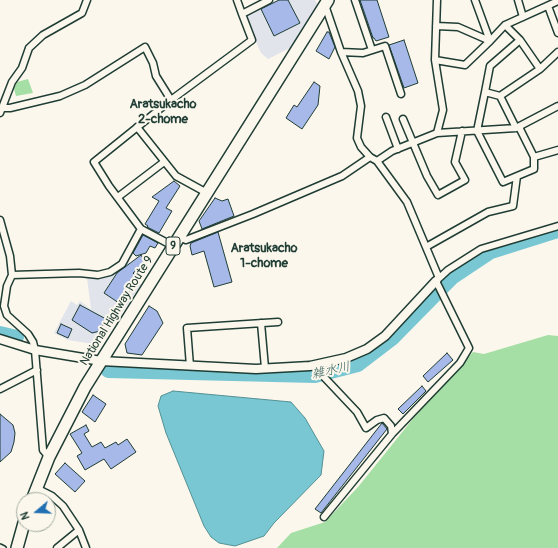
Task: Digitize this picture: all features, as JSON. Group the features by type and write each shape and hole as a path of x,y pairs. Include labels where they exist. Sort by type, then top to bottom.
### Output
{"highway":[{"name":"National Highway Route 9","path":"35,492 49,457 101,361 325,2"},
{"path":"20,546 22,532"}],"street":[{"path":"1,110 12,82 22,68 28,48 43,35 82,13 87,0"},
{"path":"237,0 252,40 171,100 94,162 141,229 176,242 186,240 253,214 342,176 370,157"},
{"path":"242,14 269,0"},
{"path":"355,0 372,50"},
{"path":"437,0 436,60 443,110 437,133"},
{"path":"475,0 490,41"},
{"path":"518,0 523,17"},
{"path":"324,517 392,434 460,364 469,348 438,279 407,202 377,161 370,157 361,147 357,138 361,106 358,91 341,52 325,2"},
{"path":"436,60 465,65 505,24 558,2"},
{"path":"548,6 558,33"},
{"path":"505,24 520,40 540,69"},
{"path":"436,26 458,27 490,41"},
{"path":"485,92 500,96 534,157 534,169 503,182 477,131 490,66 520,40"},
{"path":"341,52 363,53 384,46 401,94"},
{"path":"1,110 60,96 85,85 145,47 153,63 156,76 171,100"},
{"path":"500,96 540,69 558,52"},
{"path":"377,161 398,149 437,133 517,128 558,106"},
{"path":"386,117 398,149"},
{"path":"403,119 427,176 438,195 465,180 455,162 462,131"},
{"path":"137,127 176,176 207,193"},
{"path":"534,157 558,150"},
{"path":"118,197 164,162"},
{"path":"426,246 488,212 513,206 517,176"},
{"path":"0,220 10,256 12,275 7,286 4,306 7,315 28,334 35,350 43,450 49,457"},
{"path":"0,339 35,350 101,361 190,366 265,368 322,364 346,358 367,349 385,336 438,279 481,249 558,226"},
{"path":"12,275 80,273 98,275 110,272 122,264 141,229"},
{"path":"190,366 187,328 278,322"},
{"path":"261,323 265,368"},
{"path":"322,364 324,377 357,412 366,428 377,420 384,418 391,426 392,434"},
{"path":"0,389 37,370"},
{"path":"36,488 52,496 63,506 79,530 86,548"},
{"path":"57,548 79,530"}],"lane":[{"path":"0,546 4,548"}],"shaded area":[{"path":"277,0 315,0 318,5 290,48 268,59 261,53 246,19 248,14"},
{"path":"129,261 141,285 100,345 68,340 54,333 71,301 77,305 80,301 91,309 87,278 104,276 113,272"}],"green space":[{"path":"28,79 33,93 16,96 14,89 17,82"},
{"path":"548,335 558,336 558,548 277,548 291,533 325,522 358,487 420,410 473,352 484,354"}],"water":[{"path":"173,391 291,402 305,418 324,451 321,475 274,523 264,536 235,546 219,543 211,537 204,526 166,433 158,406 161,396"}],"building":[{"path":"279,0 288,0 300,23 274,36 261,9"},
{"path":"360,0 377,0 389,37 376,41 373,38"},
{"path":"327,32 329,32 335,47 329,59 316,51"},
{"path":"404,40 418,83 404,88 389,45"},
{"path":"314,82 320,86 318,105 302,129 286,118 294,105 297,107"},
{"path":"174,181 180,186 166,208 172,211 159,233 147,227 148,226 145,224 159,201 152,197"},
{"path":"215,198 222,201 228,199 234,216 202,229 199,221"},
{"path":"218,232 232,282 214,287 204,251 192,255 190,246 191,243"},
{"path":"143,235 158,243 155,248 150,246 146,253 136,256 133,253"},
{"path":"141,255 146,263 133,273 137,280 122,305 104,293 117,273"},
{"path":"80,305 106,319 100,331 92,333 72,320"},
{"path":"149,306 157,311 163,323 142,355 127,353 125,344"},
{"path":"61,324 72,329 68,338 57,333"},
{"path":"447,353 453,360 428,382 423,376"},
{"path":"422,386 426,391 403,414 398,409"},
{"path":"93,395 106,404 95,422 82,412"},
{"path":"0,414 13,425 15,433 11,452 0,462"},
{"path":"382,423 387,429 321,513 315,509"},
{"path":"86,425 89,431 84,434 92,447 101,442 105,448 116,442 118,445 127,439 136,452 111,469 104,459 85,470 77,456 82,453 70,434"},
{"path":"65,463 85,481 75,492 55,474"}],"waterway":[{"name":"雑水川","path":"108,371 315,376 358,365 392,339 452,278 491,252 558,231"},
{"name":"雑水川","path":"0,333 17,337"}],"district":[{"name":"Aratsukacho 2-chome","path":"163,112"},
{"name":"Aratsukacho 1-chome","path":"264,256"}]}
